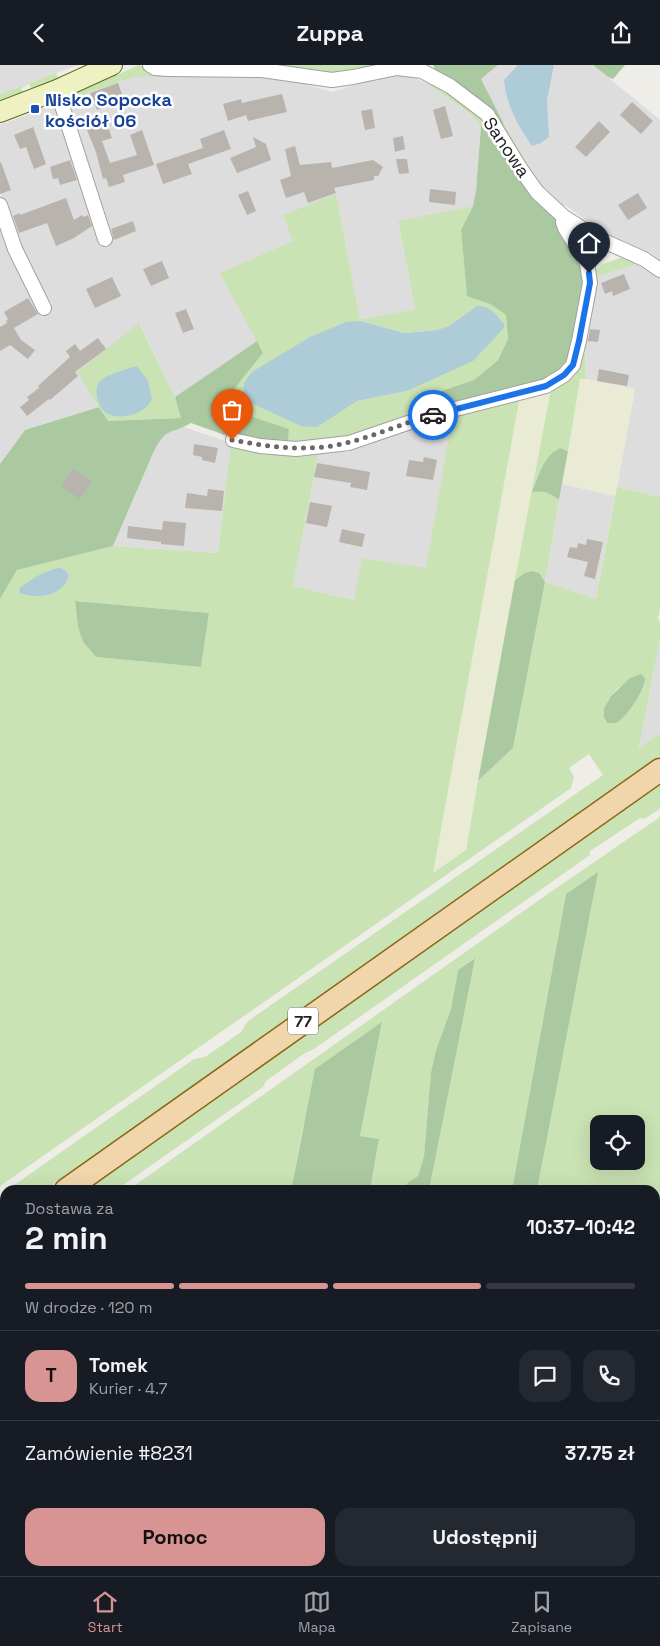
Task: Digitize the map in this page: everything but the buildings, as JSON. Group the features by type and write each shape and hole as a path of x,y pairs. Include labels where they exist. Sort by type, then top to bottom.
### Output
{"main road":[{"name":"77","path":"73,1185 660,770"}],"street":[{"path":"0,112 58,90 112,65"},
{"name":"Sanowa","path":"150,65 154,68 167,69 262,70 332,80 397,68 422,71 450,86 487,114 520,168 538,192 564,217 597,238 644,259 660,270"},
{"path":"58,90 105,239"},
{"path":"0,205 16,249 44,307"},
{"name":"Sanowa","path":"232,440 296,449 349,443 428,416 546,386 564,375 573,365 590,283 586,263 565,228 564,217"}],"shaded area":[{"path":"0,65 78,65 0,94"},
{"path":"498,65 593,65 660,120 660,260 651,253 612,239 548,192 530,168 505,126 481,79"},
{"path":"401,73 426,83 470,114 481,126 473,206 398,222 415,309 360,319 336,195 294,241 221,273 257,341 175,397 140,324 78,372 99,407 25,430 0,464 0,215 35,296 39,313 52,303 41,292 16,240 0,193 0,125 55,104 70,112 71,101 90,92 135,77 280,77 332,92"},
{"path":"637,264 660,278 660,497 617,487 635,389 586,379 585,345 594,277"},
{"path":"454,412 426,569 362,558 355,600 293,586 318,452 348,452"},
{"path":"184,427 231,443 218,553 113,546 161,438 170,431"},
{"path":"562,484 615,496 596,599 545,582"},
{"path":"660,639 660,733 639,749"}],"green space":[{"path":"139,65 185,75 185,77 135,77 90,92 71,101 70,112 68,107 69,96"},
{"path":"219,65 392,65 348,75"},
{"path":"433,65 498,65 481,79 505,126 480,103 438,75"},
{"path":"593,65 625,65 613,79"},
{"path":"56,73 58,78 57,84 33,92 29,84 21,88 24,96 0,106 0,94"},
{"path":"429,79 486,119 481,126 470,114 426,83"},
{"path":"487,109 505,126 530,168 548,192 565,205 562,208 538,188"},
{"path":"486,119 556,217 584,268 586,282 572,359 548,380 430,413 424,397 474,380 498,360 508,339 506,315 490,304 467,296 461,230 473,206 481,126"},
{"path":"336,194 360,319 415,309 398,221 473,206 461,230 467,295 490,304 506,315 508,339 498,360 474,380 424,397 430,413 352,438 288,445 289,429 253,417 231,393 263,353 220,273 293,241 283,215","holes":["477,306 492,311 504,324 407,391 357,401 323,422 361,321 404,333 437,330 449,326"]},
{"path":"568,225 609,248 588,259"},
{"path":"626,256 660,274 660,278 637,264 595,277 593,273 603,264"},
{"path":"588,307 590,308 585,345 586,379 580,379 568,451 560,448 550,455 542,466 532,491 553,495 559,500 545,582 539,573 532,572 515,580 551,389 568,375 576,364 583,340"},
{"path":"139,323 175,397 182,418 108,421 77,372"},
{"path":"257,341 263,353 231,393 253,417 289,429 288,445 233,438 191,423 166,434 154,451 113,546 17,570 0,599 0,464 25,430 99,407 108,421 181,418 175,397"},
{"path":"580,378 635,389 615,496 562,484"},
{"path":"551,389 466,850 432,873 520,396"},
{"path":"520,396 433,873 466,850 478,781 513,748 545,582 596,599 617,487 660,497 660,608 658,620 660,621 660,639 639,748 660,733 660,757 52,1185 14,1185 194,1059 205,1057 241,1032 248,1021 603,775 589,754 569,768 574,777 571,788 0,1185 0,599 17,570 113,546 218,553 231,443 275,452 335,448 337,452 318,453 293,586 354,600 362,558 426,568 453,413","holes":["59,567 69,575 62,588 56,592 42,595 20,592 20,588 39,576","75,601 209,613 201,667 96,657 83,642 78,627","641,675 645,678 642,689 625,716 615,723 607,723 605,707 608,700 619,687"]},
{"path":"451,414 384,438 384,434"},
{"path":"560,448 568,451 559,500 547,493 540,491 532,492 546,461 554,451"},
{"path":"532,571 539,573 545,582 513,748 478,781 515,580 525,573"},
{"path":"75,601 209,613 201,667 96,657 83,642 78,627"},
{"path":"641,674 645,678 644,683 635,703 620,720 615,723 607,723 604,717 604,708 611,696 630,678"},
{"path":"660,783 660,809 644,819 640,818 590,851 590,855 314,1049 305,1053 266,1081 263,1087 123,1185 89,1185"},
{"path":"660,817 660,1185 538,1185 597,873 566,894 513,1185 430,1185 474,958 458,970 451,1009 436,1050 431,1072 424,1156 418,1176 406,1185 371,1185 379,1139 360,1136 382,1023 303,1126 292,1185 135,1185"},
{"path":"598,872 538,1185 513,1185 566,894"},
{"path":"475,958 430,1185 406,1185 418,1176 424,1156 431,1072 436,1050 451,1009 458,970"},
{"path":"382,1022 360,1136 379,1139 371,1185 292,1185 315,1069"}],"water":[{"path":"518,65 554,65 547,100 549,137 541,143 532,146 514,115 505,89 504,80"},
{"path":"477,306 485,307 492,311 504,324 504,328 473,361 407,391 357,401 317,427 301,426 249,402 243,394 244,383 252,372 310,337 346,322 361,321 404,333 437,330 449,326"},
{"path":"137,366 148,381 152,399 149,404 141,411 127,416 112,416 104,412 97,399 98,384 108,376"},
{"path":"59,567 69,575 62,588 56,592 42,596 20,593 19,588 39,575"}],"way so far":[{"path":"232,440 296,449 329,446 349,443 433,415"}],"place":[{"name":"Nisko Sopocka kościół 06","path":"35,109"}],"route":[{"path":"433,415 546,386 564,375 573,365 579,341 590,283 589,273"}]}
